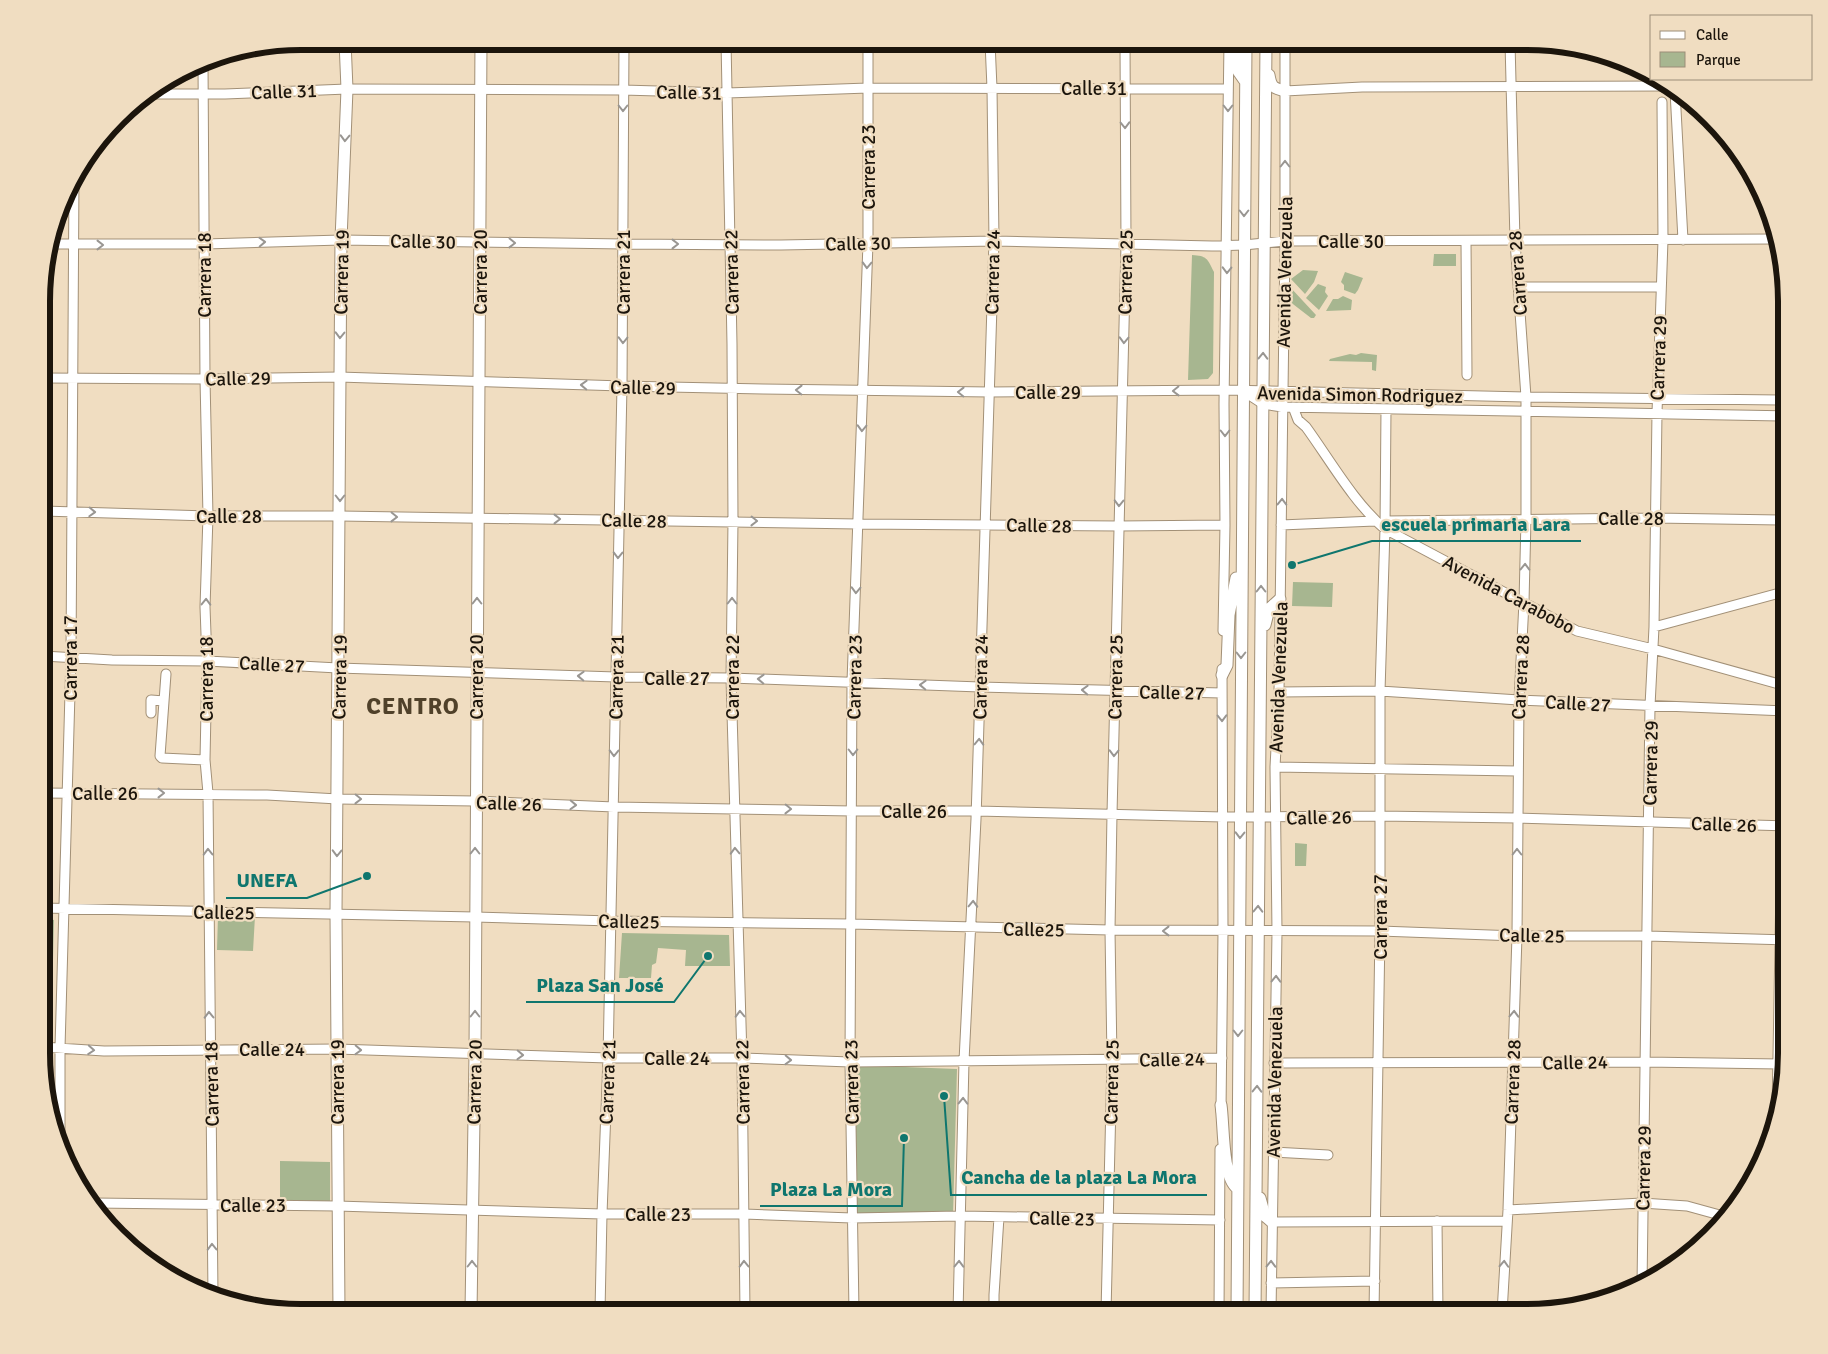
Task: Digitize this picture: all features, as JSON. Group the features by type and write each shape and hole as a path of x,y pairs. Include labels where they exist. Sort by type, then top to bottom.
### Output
{"street":[{"name":"Carrera 19","path":"339,1304 336,914 340,516 339,377 341,240 347,89 345,50"},
{"name":"Carrera 20","path":"471,1304 475,1054 481,50"},
{"name":"Carrera 21","path":"600,1304 614,807 622,386 624,50"},
{"name":"Carrera 22","path":"726,50 731,244 733,521 731,678 742,1058 745,1304"},
{"name":"Carrera 23","path":"854,1304 850,1062 850,924 853,811 852,682 868,244 868,50"},
{"name":"Carrera 24","path":"958,1304 964,1061 977,811 984,525 994,241 990,50"},
{"name":"Carrera 25","path":"1106,1304 1112,1060 1110,930 1112,814 1126,245 1125,50"},
{"path":"1219,1304 1222,1058 1219,931 1223,817 1222,675 1229,50"},
{"path":"1235,50 1238,71 1245,81"},
{"name":"Avenida Venezuela","path":"1237,1304 1246,50"},
{"path":"1267,50 1268,71 1271,85 1274,88 1285,91 1362,87 1657,86"},
{"name":"Avenida Venezuela","path":"1255,1304 1267,50"},
{"name":"Avenida Venezuela","path":"1271,1304 1277,932 1275,767 1279,692 1285,242 1285,50"},
{"name":"Carrera 28","path":"1502,1304 1508,1210 1517,936 1517,771 1526,519 1526,397 1515,241 1510,50"},
{"name":"Carrera 18","path":"203,70 205,379 208,516 205,608 207,660 205,760 208,793 213,1288"},
{"name":"Calle 31","path":"159,94 347,89 623,90 727,93 868,88 1228,89"},
{"path":"1675,98 1683,240"},
{"name":"Carrera 29","path":"1642,1276 1650,706 1654,627 1657,413 1663,240 1662,102"},
{"name":"Carrera 17","path":"60,1122 60,1048 71,657 74,195"},
{"name":"Calle 30","path":"57,244 204,244 341,240 624,244 868,244 994,241 1244,246 1265,242 1770,239"},
{"path":"1466,241 1467,375"},
{"path":"1518,287 1660,288"},
{"name":"Calle 29","path":"50,378 205,379 339,377 731,388 990,392 1242,391"},
{"name":"Avenida Simon Rodriguez","path":"1242,391 1778,400"},
{"name":"Avenida Simon Rodriguez","path":"1242,391 1263,404 1282,407 1778,416"},
{"name":"Avenida Carabobo","path":"1293,407 1298,420 1306,426 1349,488 1376,521 1577,631 1653,649 1778,683"},
{"name":"Carrera 27","path":"1374,1304 1374,1222 1380,931 1380,691 1386,409"},
{"path":"1282,423 1298,420"},
{"name":"Calle 28","path":"50,511 208,516 340,516 858,524 1225,525"},
{"name":"Calle 28","path":"1385,525 1526,519 1778,520"},
{"path":"1281,525 1376,521"},
{"path":"1222,675 1227,666 1229,614 1236,577 1242,562"},
{"path":"1654,627 1778,593"},
{"path":"1260,702 1263,684 1264,629 1269,608 1280,599"},
{"name":"Calle 27","path":"50,656 112,660 207,660 338,668 616,677 731,678 1222,693"},
{"path":"166,674 160,756 162,758 205,760"},
{"name":"Calle 27","path":"1279,692 1380,691 1519,700 1778,711"},
{"path":"151,713 152,696 164,701"},
{"path":"1275,767 1517,771"},
{"name":"Calle 26","path":"50,793 208,793 338,799 475,801 614,807 977,811 1223,817 1379,816 1517,818 1778,826"},
{"name":"Calle25","path":"50,908 475,917 611,922 1239,931"},
{"name":"Calle 25","path":"1239,931 1380,931 1517,936 1647,936 1778,940"},
{"name":"Calle 24","path":"50,1047 104,1051 337,1049 608,1058 742,1058 850,1062 1222,1058"},
{"name":"Calle 24","path":"1274,1063 1645,1062 1777,1064"},
{"path":"1221,1105 1226,1167 1230,1181 1237,1188"},
{"path":"1257,1114 1260,1192 1265,1216 1272,1222 1506,1221"},
{"path":"1273,1152 1328,1155"},
{"name":"Calle 23","path":"100,1203 337,1206 602,1214 744,1214 852,1218 999,1216 1220,1220"},
{"path":"1508,1210 1642,1203 1686,1206 1719,1215"},
{"path":"994,1304 999,1216"},
{"path":"1437,1221 1438,1304"},
{"path":"1271,1283 1375,1281"}],"green space":[{"path":"1434,254 1456,254 1456,266 1433,266"},
{"path":"1192,255 1201,256 1206,259 1214,272 1213,373 1208,379 1188,380"},
{"path":"1303,270 1318,271 1314,282 1305,294 1291,279"},
{"path":"1345,272 1363,278 1355,294 1344,290 1344,285 1341,282"},
{"path":"1318,284 1326,287 1325,292 1328,296 1319,310 1306,298"},
{"path":"1290,287 1316,315 1314,318 1311,318 1289,301"},
{"path":"1343,296 1352,300 1351,310 1326,311 1333,299"},
{"path":"1361,353 1377,355 1376,371 1372,370 1372,362 1329,361 1330,359 1350,354 1356,355"},
{"path":"1293,582 1333,583 1332,607 1292,606"},
{"path":"50,798 53,798 52,900 50,900"},
{"path":"1295,843 1307,844 1306,866 1295,866"},
{"path":"218,915 255,916 253,951 217,950"},
{"path":"50,919 54,920 50,1040"},
{"path":"622,933 729,935 730,966 685,966 686,950 658,948 656,963 652,965 651,978 619,978"},
{"path":"853,1065 957,1069 953,1216 853,1216"},
{"path":"280,1161 330,1162 330,1204 280,1203"}],"place":[{"name":"escuela primaria Lara","path":"1292,565"},
{"name":"UNEFA","path":"367,876"},
{"name":"Plaza San José","path":"708,956"},
{"name":"Cancha de la plaza La Mora","path":"944,1096"},
{"name":"Plaza La Mora","path":"904,1138"}],"district":[{"name":"CENTRO","path":"413,706"}]}
